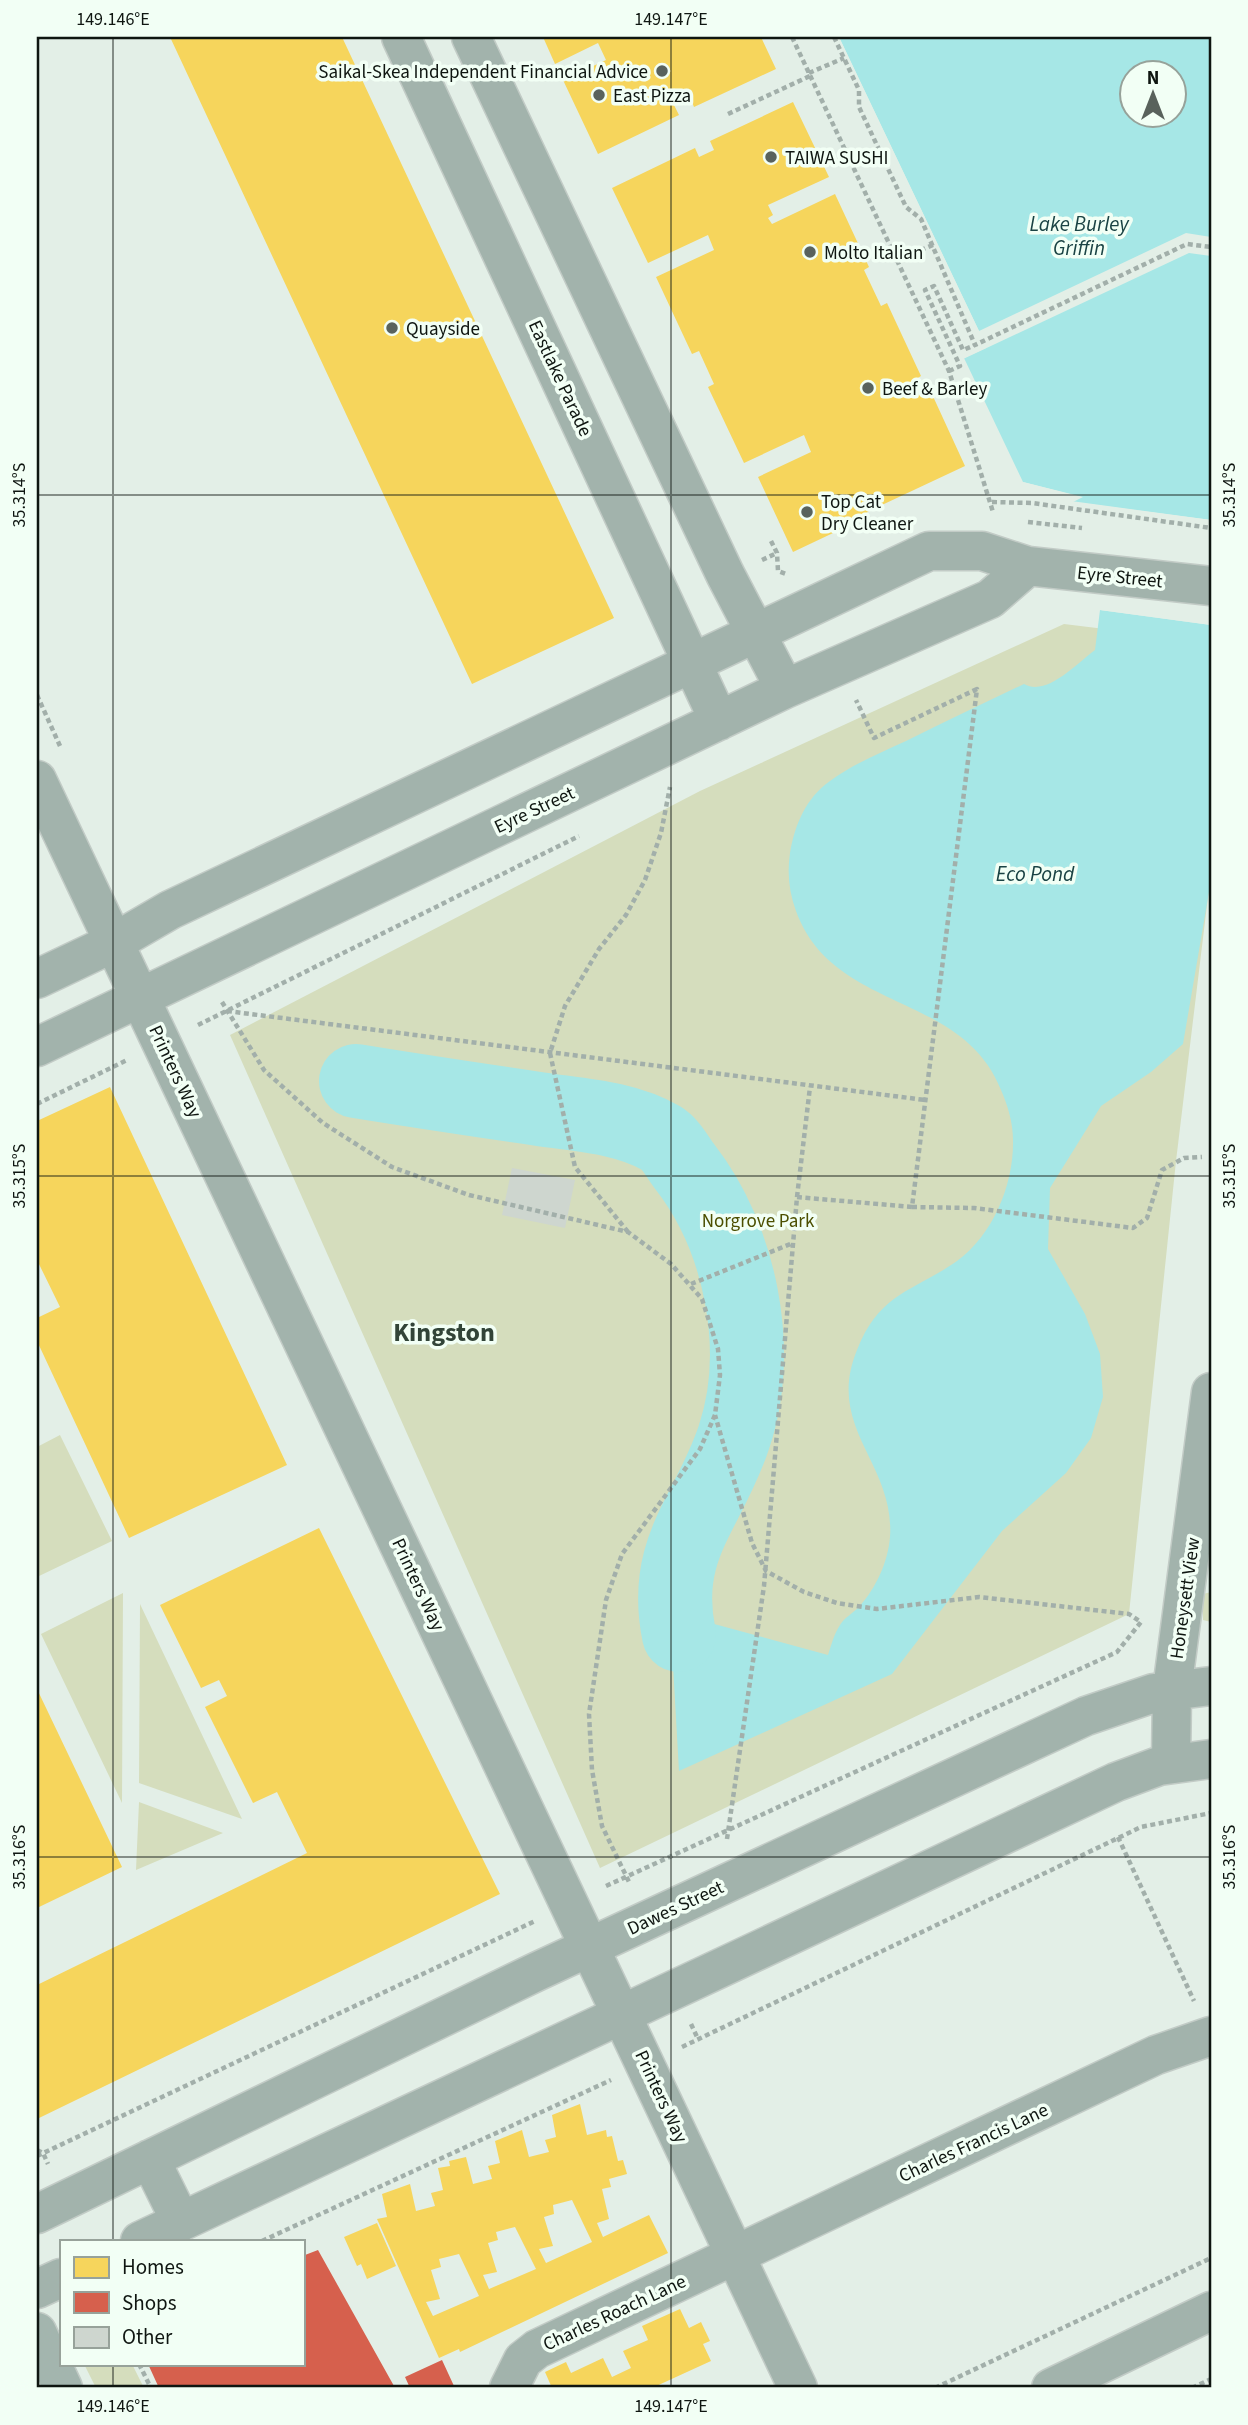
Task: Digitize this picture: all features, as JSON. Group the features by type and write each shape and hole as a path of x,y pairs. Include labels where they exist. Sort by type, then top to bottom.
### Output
{"main road":[{"path":"37,2332 63,2388"}],"street":[{"name":"Eastlake Parade","path":"401,37 694,661 719,720"},
{"path":"471,37 754,631 785,689"},
{"name":"Eyre Street","path":"37,979 115,942 170,911 754,631 929,551 982,551 1028,566 1211,586"},
{"name":"Eyre Street","path":"37,1046 785,689 990,599 1028,566"},
{"name":"Printers Way","path":"37,780 647,2064 798,2388"},
{"name":"Honeysett View","path":"1171,1763 1172,1690 1211,1392"},
{"name":"Dawes Street","path":"37,2214 590,1946 1086,1716 1129,1700 1172,1690 1211,1686"},
{"path":"142,2240 624,2016 1116,1782 1171,1763 1211,1759"},
{"name":"Charles Francis Lane","path":"737,2255 1156,2055 1211,2036"},
{"path":"150,2160 181,2222"},
{"name":"Charles Roach Lane","path":"509,2388 523,2360 537,2349 737,2255"},
{"path":"37,2289 60,2278"},
{"path":"1051,2388 1211,2311"}],"path":[{"path":"792,37 949,371 992,502 1032,503 1211,528"},
{"path":"834,37 859,90 859,107 906,207 921,219 975,345"},
{"path":"728,114 844,58"},
{"path":"949,371 960,366 925,290 934,286 963,350 1187,244 1211,247"},
{"path":"897,260 933,245"},
{"path":"771,541 777,553"},
{"path":"852,689 874,738 977,689 977,706 912,1207"},
{"path":"673,774 661,833 645,880 626,915 599,949 565,1006 550,1053 575,1167 628,1232 671,1264 691,1284 702,1299 718,1349 720,1375 715,1416 700,1449 622,1554 606,1600 589,1714 592,1770 602,1826 626,1876 1116,1652 1140,1622 1129,1614 979,1597 877,1609 837,1603 804,1592 766,1571 752,1543 715,1416"},
{"path":"37,1104 582,835"},
{"path":"226,1010 925,1100"},
{"path":"226,1010 264,1070 323,1124 392,1167 469,1195 628,1232"},
{"path":"732,1814 766,1571 797,1197 810,1087"},
{"path":"797,1197 912,1207 974,1208 1133,1228 1149,1213 1162,1170 1184,1158 1202,1157"},
{"path":"691,1284 793,1243"},
{"path":"264,2240 647,2064 1140,1827 1211,1813"},
{"path":"1118,1837 1211,2036"},
{"path":"37,2150 40,2155 516,1931"},
{"path":"935,2388 1211,2259"},
{"path":"140,2366 151,2388"},
{"path":"1192,2388 1211,2379"}],"green space":[{"name":"Norgrove Park","path":"1064,624 1211,642 1211,872 1176,1161 1129,1614 600,1868 230,1035 700,791"},
{"path":"60,1435 112,1541 37,1577 37,1447"},
{"path":"1211,1592 1211,1622 1203,1620 1203,1594"},
{"path":"123,1593 122,1803 41,1634"},
{"path":"140,1604 242,1819 139,1783"},
{"path":"139,1802 223,1833 136,1870"},
{"path":"85,2366 133,2366 144,2388 96,2388"}],"water":[{"name":"Lake Burley Griffin","path":"839,37 1211,37 1211,520 1071,501 1081,497 1023,482 964,358 986,348"},
{"name":"Eco Pond","path":"1100,610 1211,625 1211,880 1183,1044 1151,1072 1101,1106 1050,1188 1048,1249 1085,1314 1100,1354 1103,1397 1091,1438 1066,1473 1002,1531 892,1674 679,1771 670,1612 828,1655 840,1625 865,1600 876,1583 887,1556 890,1537 889,1511 849,1402 849,1377 857,1350 876,1316 887,1305 970,1250 991,1223 1010,1174 1013,1134 1008,1108 983,1058 958,1035 929,1017 838,968 814,944 796,911 789,882 790,853 795,832 814,795 857,764 1024,684 1042,686 1061,677 1095,650"}],"pier":[{"path":"836,37 839,37 979,331 1186,233 1211,237 1211,256 1189,253 961,360 962,355 981,347 976,333"},
{"path":"1023,482 1083,497 1073,502 1211,520 1211,523 1071,505 1068,501 1071,498 1025,486"},
{"path":"1100,607 1211,621 1211,625 1100,610"}],"building: Homes":[{"name":"Quayside","path":"170,37 342,37 614,618 472,684"},
{"path":"543,37 761,37 776,69 694,107 690,97 674,105 679,115 598,154 563,80 606,60 598,43 555,64"},
{"path":"793,102 829,177 768,205 773,215 768,218 772,224 835,194 869,267 864,270 881,306 887,303 921,376 916,379 924,396 931,392 965,466 867,512 869,516 793,552 758,477 811,452 804,435 744,463 708,387 714,384 699,351 692,354 656,277 714,250 708,235 648,263 612,188 695,148 699,157 714,150 710,141"},
{"path":"110,1087 287,1465 129,1538 37,1341 37,1318 60,1307 37,1260 37,1121"},
{"path":"319,1528 500,1894 37,2119 37,1985 307,1853 277,1792 253,1803 205,1707 227,1696 219,1680 201,1688 160,1605"},
{"path":"37,1689 122,1867 37,1908"},
{"path":"580,2104 587,2135 606,2130 607,2137 612,2136 618,2161 623,2160 627,2174 609,2179 611,2187 602,2189 609,2219 597,2223 603,2237 649,2215 668,2253 460,2352 459,2349 439,2358 377,2219 387,2217 382,2194 410,2184 416,2211 435,2206 431,2193 443,2190 438,2168 450,2166 449,2161 466,2157 473,2184 492,2179 488,2166 500,2163 495,2141 522,2130 529,2157 549,2152 545,2140 556,2137 552,2115","holes":["572,2200 592,2242 546,2263 539,2249 553,2246 544,2217 554,2214 553,2205","515,2227 536,2269 489,2289 483,2275 497,2272 488,2243 498,2240 496,2232","459,2254 479,2296 433,2316 426,2302 440,2299 431,2270 441,2267 439,2259"]},
{"path":"377,2223 396,2266 367,2279 361,2264 357,2266 344,2237"},
{"path":"680,2309 689,2328 701,2322 710,2341 703,2344 711,2361 652,2388 552,2388 545,2372 566,2362 571,2373 603,2358 612,2377 631,2368 623,2351 648,2340 642,2326"}],"building: Shops":[{"path":"318,2250 394,2386 159,2388 149,2366 304,2366 304,2252 305,2255"},
{"path":"442,2360 454,2386 410,2388 405,2377"}],"building: Other":[{"path":"512,1168 575,1180 565,1228 502,1215"}],"waterway":[{"path":"356,1081 586,1115 632,1125 668,1144 704,1196 733,1261 746,1332 746,1368 743,1403 734,1437 682,1554 676,1578 675,1604 679,1635"}],"place":[{"name":"Saikal-Skea Independent Financial Advice","path":"662,71"},
{"name":"East Pizza","path":"599,95"},
{"name":"TAIWA SUSHI","path":"771,157"},
{"name":"Molto Italian","path":"810,252"},
{"name":"Quayside","path":"392,328"},
{"name":"Beef & Barley","path":"868,388"},
{"name":"Top Cat Dry Cleaner","path":"807,512"}],"district":[{"name":"Kingston","path":"444,1332"}]}
